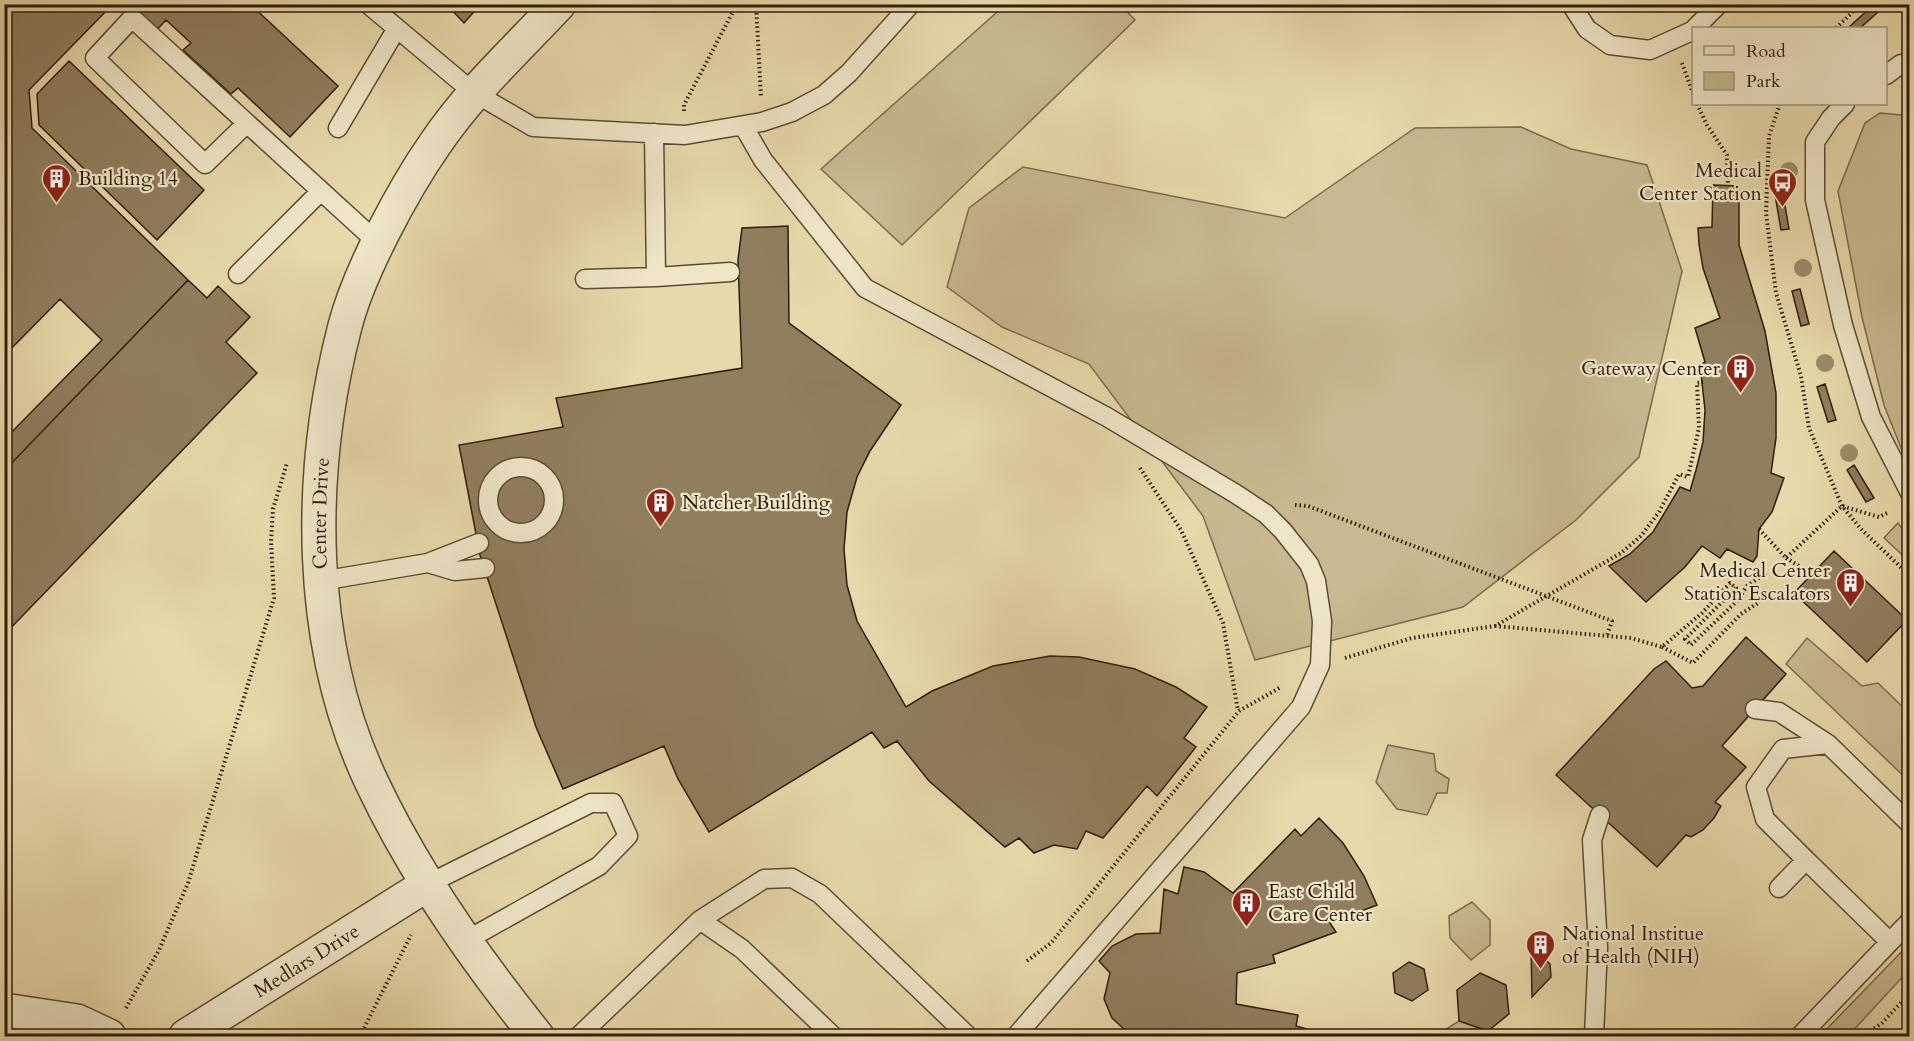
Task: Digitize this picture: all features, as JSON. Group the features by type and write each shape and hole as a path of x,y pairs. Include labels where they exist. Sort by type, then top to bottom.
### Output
{"street":[{"name":"Center Drive","path":"537,1036 480,964 428,884 371,782 344,708 328,636 321,581 318,493 325,428 345,324 378,243 434,146 473,92 559,4"},
{"name":"Medlars Drive","path":"186,1036 428,884"},
{"path":"4,1010 77,1021 107,1036"}],"lane":[{"path":"368,4 473,92 533,127 685,135 744,127 762,122 792,112 824,95 849,73 911,4"},
{"path":"1571,4 1587,29 1610,45 1650,50 1692,30"},
{"path":"1696,27 1719,4"},
{"path":"247,123 205,164 95,58 132,18 247,123 321,192 378,243"},
{"path":"338,128 397,28"},
{"path":"1887,74 1901,64 1910,64"},
{"path":"1844,105 1831,118 1815,142 1815,200 1844,325 1871,417 1910,493"},
{"path":"744,127 763,160 864,288 1107,417 1236,494 1272,520 1300,550 1316,581 1322,621 1320,665 1301,707 1016,1036"},
{"path":"654,133 656,277"},
{"path":"238,274 321,192"},
{"path":"585,279 730,272"},
{"path":"321,581 428,563 479,543"},
{"path":"428,563 455,572 484,568"},
{"path":"1755,709 1779,712 1828,744 1910,824"},
{"path":"1828,744 1783,749 1756,787 1765,819 1889,941"},
{"path":"428,884 591,802 613,803 628,836 599,866 465,941"},
{"path":"1596,1035 1598,947 1592,840 1600,815"},
{"path":"1779,888 1806,860"},
{"path":"579,1036 700,920 764,879 792,878 820,894 968,1036"},
{"path":"700,920 742,949 833,1036"},
{"path":"1800,1036 1910,921"}],"path":[{"path":"685,135 684,105 737,4"},
{"path":"756,4 762,122"},
{"path":"1837,27 1861,4"},
{"path":"1681,60 1692,90"},
{"path":"1697,105 1726,155 1728,186"},
{"path":"1778,105 1769,136 1766,213 1776,293 1801,376 1809,428 1842,506 1861,529 1910,576"},
{"path":"1495,626 1628,548 1641,536 1659,513 1678,474 1688,477 1699,428 1697,383 1703,382"},
{"path":"107,1036 132,999 159,950 188,883 274,598 271,541 273,509 289,455"},
{"path":"1138,464 1181,530 1223,623 1239,711"},
{"path":"1288,504 1308,506 1612,621 1607,636"},
{"path":"1842,506 1879,517 1889,512"},
{"path":"1786,558 1842,506"},
{"path":"1760,529 1786,558 1812,574"},
{"path":"1662,647 1702,613 1730,582 1736,588 1686,639 1691,645 1737,601 1747,586 1766,573"},
{"path":"1028,961 1051,943 1239,711 1320,665 1412,638 1495,626 1631,638 1662,647 1693,663 1741,614 1758,603"},
{"path":"360,1036 411,933"},
{"path":"1863,1036 1882,1023 1910,993"}],"green space":[{"path":"1005,5 1121,5 1135,20 902,245 821,169"},
{"path":"1880,113 1902,115 1909,119 1909,468 1884,405 1862,317 1838,191 1865,123"},
{"path":"1521,127 1571,149 1647,165 1682,271 1639,457 1576,520 1463,607 1255,660 1203,516 1089,364 1002,327 947,287 969,208 1023,167 1285,218 1415,128"},
{"path":"1898,523 1909,538 1909,561 1884,538"},
{"path":"1807,638 1862,686 1878,683 1909,713 1909,781 1786,664"},
{"path":"1388,745 1434,754 1436,771 1449,779 1447,793 1437,793 1427,815 1397,809 1376,782"},
{"path":"1472,902 1490,920 1490,945 1471,960 1450,938 1449,916"},
{"path":"1909,944 1909,970 1848,1036 1820,1036"},
{"path":"1459,1021 1488,1031 1495,1036 1435,1036"}],"building":[{"name":"Building 14","path":"4,4 113,4 29,90 32,128 188,280 4,471 4,440 102,340 60,299 4,356"},
{"path":"127,4 250,4 338,86 290,137 238,88 231,94 183,50 191,43 166,20 154,33 125,6"},
{"path":"446,4 481,4 464,23"},
{"path":"1871,7 1877,13 1861,27 1849,27"},
{"path":"69,61 204,190 157,240 39,125 37,94"},
{"name":"Gateway Center","path":"1713,185 1739,186 1739,245 1765,331 1776,393 1776,438 1771,473 1784,478 1772,512 1759,529 1757,556 1753,562 1727,549 1720,558 1702,546 1685,567 1646,602 1609,566 1630,554 1653,532 1680,487 1690,491 1696,470 1703,442 1705,410 1700,365 1705,362 1695,328 1720,318 1703,268 1698,228 1712,227"},
{"path":"1783,194 1789,229 1781,230 1775,195"},
{"name":"Natcher Building","path":"788,226 789,323 901,405 870,451 857,477 847,512 844,549 847,585 857,621 906,707 932,691 993,666 1050,656 1079,657 1135,669 1176,687 1207,707 1184,738 1196,747 1157,796 1147,786 1103,838 1086,831 1077,849 1054,845 1034,853 1019,838 1005,847 929,781 897,741 884,748 872,732 709,832 678,779 664,746 563,789 536,727 480,555 459,445 563,427 556,398 742,368 738,260 742,228"},
{"path":"188,280 207,298 218,286 250,317 226,342 257,373 4,635 4,471"},
{"path":"1800,289 1809,324 1801,326 1792,291"},
{"path":"1825,384 1836,420 1828,422 1817,387"},
{"path":"1854,465 1874,498 1866,502 1847,470"},
{"name":"Medical Center Station Escalators","path":"1834,551 1907,620 1867,662 1794,593"},
{"path":"1746,637 1786,674 1722,746 1746,767 1715,802 1721,806 1714,818 1703,830 1691,837 1686,835 1657,867 1556,775 1654,669 1666,661 1692,688 1703,686"},
{"name":"East Child Care Center","path":"1319,818 1343,843 1364,876 1377,905 1330,923 1336,932 1273,955 1275,963 1237,973 1236,1004 1298,1015 1296,1026 1332,1036 1137,1036 1125,1030 1112,1018 1104,999 1110,973 1099,961 1112,946 1136,934 1160,933 1164,889 1178,894 1184,867 1204,872 1233,893 1295,829 1301,836"},
{"name":"National Institue of Health (NIH)","path":"1531,946 1550,964 1551,977 1532,997"},
{"path":"1409,962 1424,969 1428,990 1412,1001 1395,993 1393,973"},
{"path":"1480,973 1506,985 1509,1014 1488,1031 1459,1021 1457,990"}],"place":[{"name":"Building 14","path":"57,204"},
{"name":"Medical Center Station","path":"1783,208"},
{"name":"Gateway Center","path":"1741,394"},
{"name":"Natcher Building","path":"661,528"},
{"name":"Medical Center Station Escalators","path":"1851,608"},
{"name":"East Child Care Center","path":"1247,928"},
{"name":"National Institue of Health (NIH)","path":"1541,970"}]}
